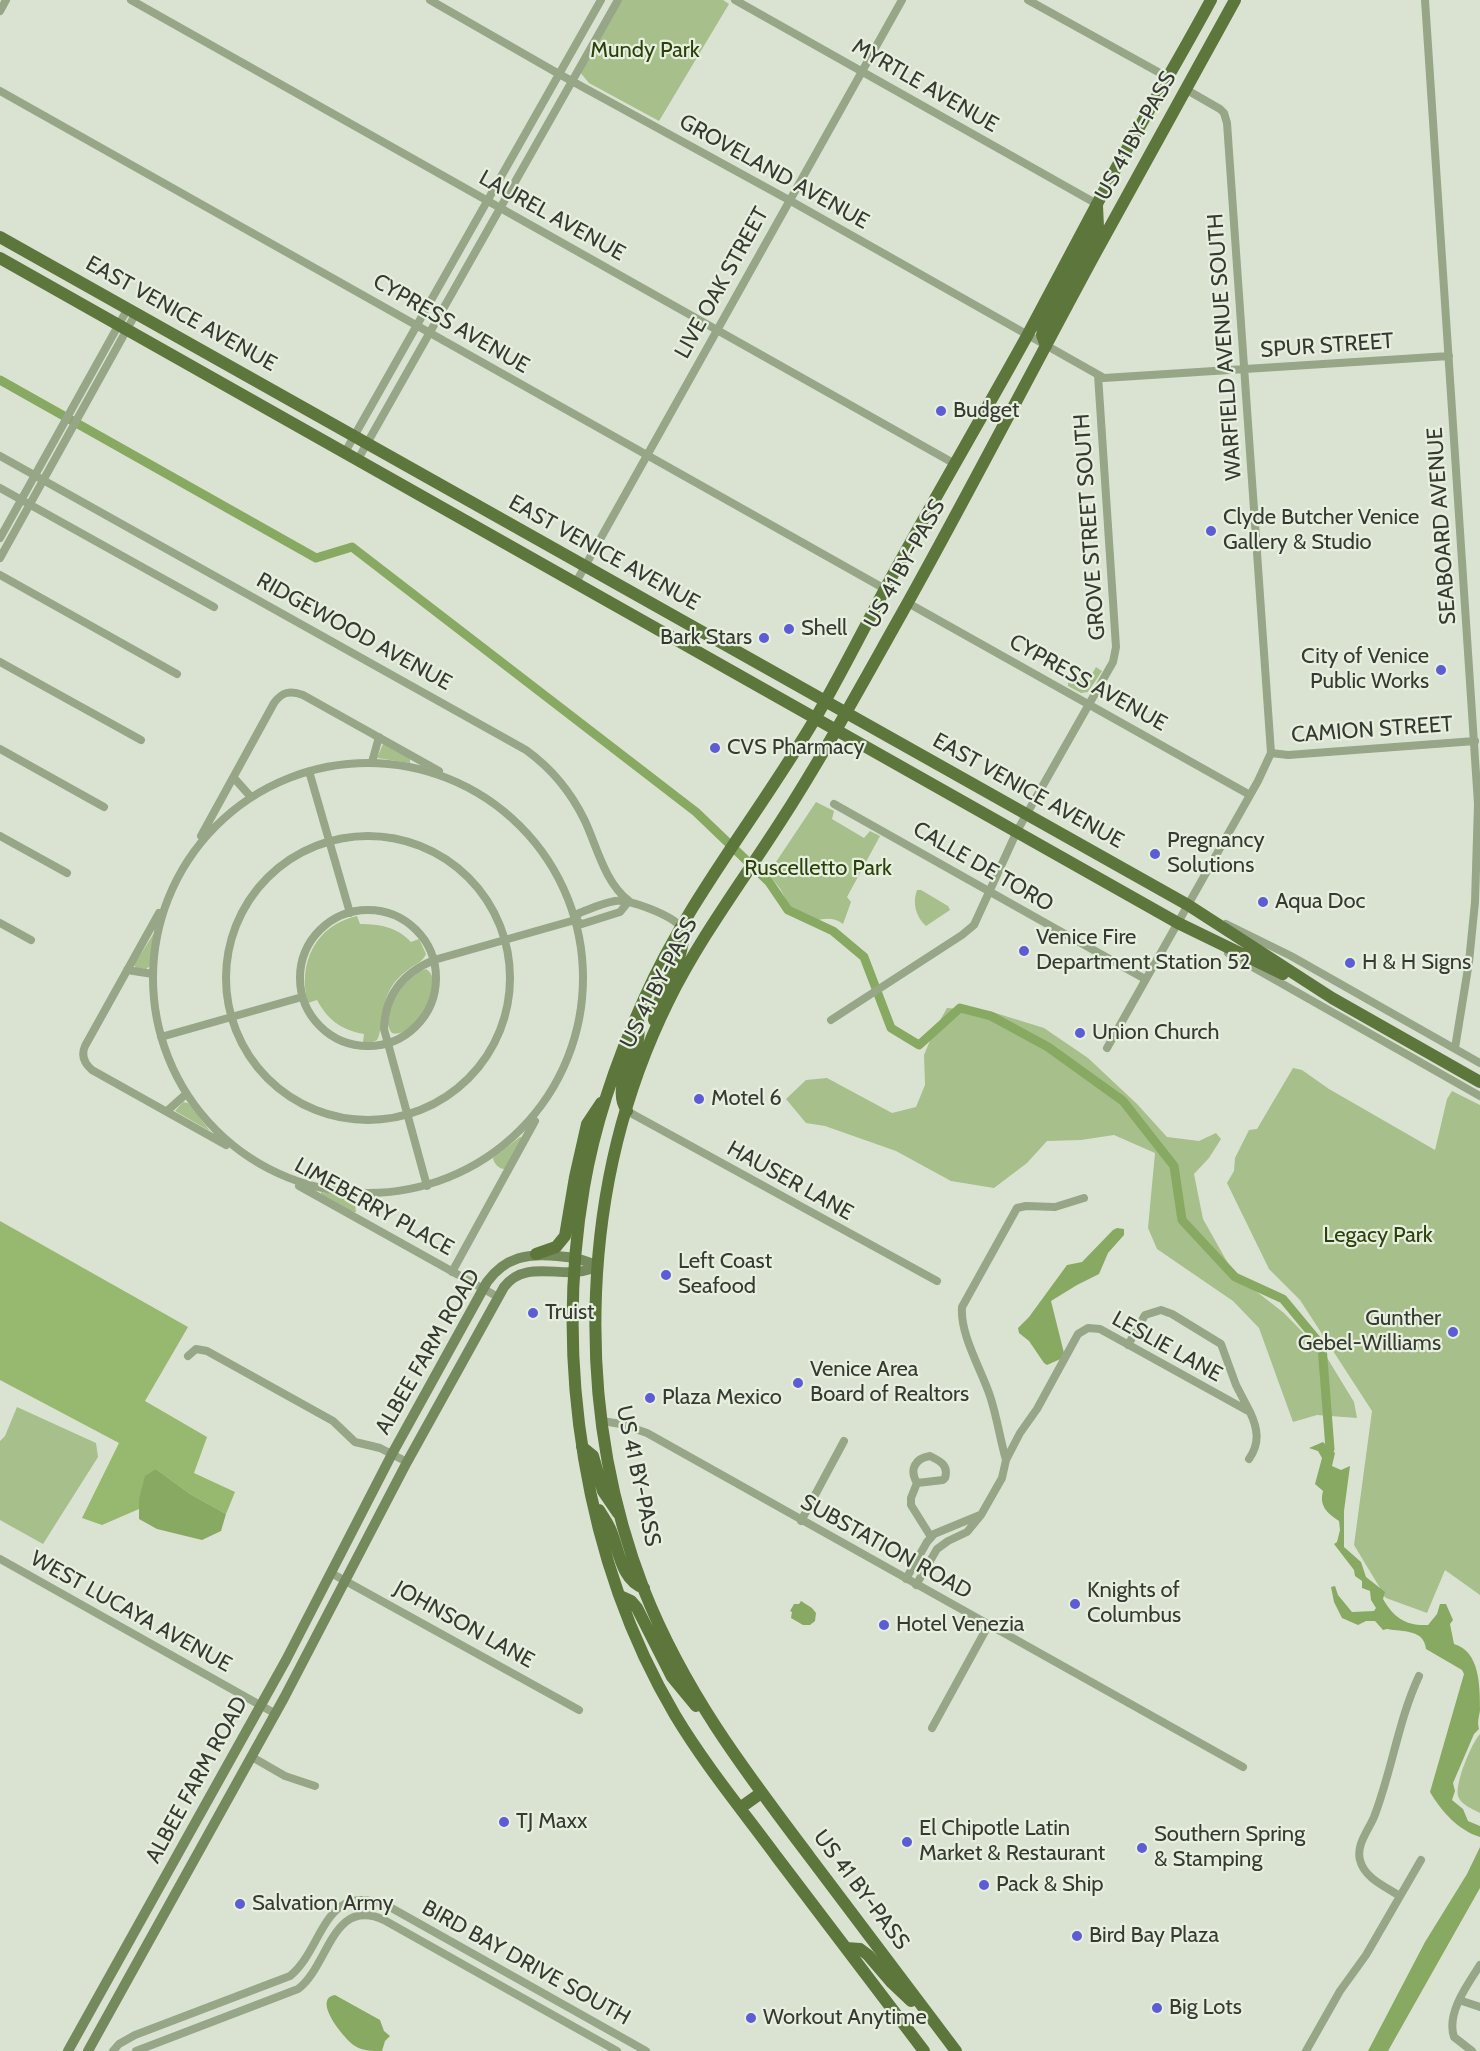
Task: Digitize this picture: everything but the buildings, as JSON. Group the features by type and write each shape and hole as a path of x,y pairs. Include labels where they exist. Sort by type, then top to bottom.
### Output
{"main road":[{"name":"US 41 BY-PASS","path":"924,2051 740,1808 673,1712 620,1596 605,1550 582,1447 573,1340 576,1258 584,1191 608,1092 638,1012 662,962 681,927 815,719 1027,335 1137,129 1169,78 1211,0"},
{"name":"US 41 BY-PASS","path":"956,2051 761,1793 711,1722 674,1657 644,1588 623,1519 602,1421 596,1340 597,1266 606,1195 615,1153 639,1070 681,977 837,730 978,477 1143,165 1187,90 1235,0"},
{"path":"1046,346 1042,335 1044,326 1098,227 1097,204"},
{"name":"EAST VENICE AVENUE","path":"0,237 1188,904 1330,996 1480,1082"},
{"name":"EAST VENICE AVENUE","path":"0,258 1178,923 1330,996"},
{"path":"654,1033 655,1011 682,949 681,927"},
{"path":"627,1111 621,1100 621,1089 637,1040 638,1012"},
{"path":"536,1254 556,1247 565,1236 587,1124 608,1092"},
{"name":"ALBEE FARM ROAD","path":"68,2051 261,1706 392,1454 483,1289 495,1272 517,1257 536,1254 576,1258 597,1266"},
{"name":"ALBEE FARM ROAD","path":"88,2051 276,1714 407,1462 507,1283 521,1274 534,1271 575,1273 597,1266"},
{"path":"435,1377 450,1385"},
{"path":"582,1447 593,1456 603,1491 623,1519"},
{"path":"591,1495 609,1527 627,1574 636,1584 644,1588"},
{"path":"620,1596 631,1601 637,1608 677,1686 711,1722"},
{"path":"740,1808 761,1793"},
{"path":"143,1917 158,1925"},
{"path":"846,1948 860,1949 868,1955 899,1991 927,2012"}],"street":[{"path":"0,10 6,0"},
{"name":"LAUREL AVENUE","path":"130,0 955,464"},
{"name":"GROVELAND AVENUE","path":"430,0 1099,375"},
{"path":"344,454 601,0"},
{"path":"357,461 618,0"},
{"name":"MYRTLE AVENUE","path":"735,0 1097,204"},
{"name":"LIVE OAK STREET","path":"575,584 902,0"},
{"path":"1028,0 1169,78"},
{"name":"SEABOARD AVENUE","path":"1425,0 1478,804 1475,902 1469,962 1455,1048"},
{"path":"590,20 603,27"},
{"name":"WARFIELD AVENUE SOUTH","path":"1187,90 1221,109 1227,118 1271,753"},
{"name":"CYPRESS AVENUE","path":"0,91 885,589"},
{"path":"0,538 76,401 132,311"},
{"path":"0,558 84,406 122,328"},
{"name":"SPUR STREET","path":"1099,375 1111,379 1449,356"},
{"name":"GROVE STREET SOUTH","path":"831,1020 970,929 978,918 1017,831 1113,662 1116,647 1099,375"},
{"name":"RIDGEWOOD AVENUE","path":"0,456 526,750 554,774 574,801 611,880 629,901"},
{"path":"0,488 214,607"},
{"path":"0,575 177,674"},
{"name":"CYPRESS AVENUE","path":"908,603 1250,795"},
{"path":"0,662 141,740"},
{"path":"285,692 303,695 379,737 494,803 530,836 557,874 575,920 584,965 579,1025 568,1056 544,1104 518,1134 491,1155 454,1176 427,1186 386,1192 348,1192 312,1187 271,1171 92,1070 83,1057 85,1046 274,703 285,692"},
{"path":"372,762 379,737"},
{"name":"CAMION STREET","path":"1271,753 1288,755 1475,741"},
{"path":"0,749 104,807"},
{"path":"1107,1048 1250,795 1271,753"},
{"path":"190,856 216,825 251,797 284,779 309,771 372,762 417,768 456,781"},
{"path":"309,771 350,913"},
{"path":"234,778 251,797"},
{"name":"CALLE DE TORO","path":"834,804 1145,979"},
{"path":"0,836 67,873"},
{"path":"353,837 384,837 415,844 439,855 465,874 483,895 505,940 509,970 508,1000 501,1028 493,1046 481,1064 460,1086 434,1103 407,1114 379,1119 352,1119 325,1113 299,1102 276,1086 257,1066 242,1043 232,1018 227,989 228,960 235,933 247,906 257,890 278,870 308,850 330,842 353,837"},
{"path":"169,895 158,928 153,974 155,1007 161,1037 186,1095 216,1131 243,1155"},
{"path":"427,1186 384,1029 392,993 408,974 434,960 575,920 579,913 616,901 629,901 677,922 681,927"},
{"name":"EAST VENICE AVENUE","path":"1188,904 1291,956 1480,1063"},
{"path":"369,911 384,913 407,922 422,936 434,960 436,987 427,1011 412,1031 387,1044 360,1045 336,1038 313,1018 302,997 301,971 308,946 326,925 350,913 369,911"},
{"path":"0,923 31,940"},
{"name":"EAST VENICE AVENUE","path":"1178,923 1280,984 1480,1096"},
{"path":"127,970 153,974"},
{"path":"161,1037 302,997"},
{"path":"167,1111 186,1095"},
{"name":"LIMEBERRY PLACE","path":"271,1171 452,1272 544,1104"},
{"name":"HAUSER LANE","path":"627,1111 937,1281"},
{"path":"1006,1460 990,1396 979,1364 969,1345 962,1307 1017,1208 1055,1207 1084,1198"},
{"path":"452,1272 498,1297"},
{"path":"1128,1345 1145,1315 1161,1310 1172,1314 1221,1344 1236,1385 1256,1425 1256,1446 1249,1459"},
{"name":"LESLIE LANE","path":"916,1585 937,1549 948,1540 967,1532 981,1515 1002,1478 1006,1460 1020,1433 1037,1409 1078,1334 1088,1328 1094,1328 1128,1345 1250,1412"},
{"path":"188,1356 196,1349 207,1350 333,1421 355,1442 377,1447 407,1462"},
{"name":"SUBSTATION ROAD","path":"602,1421 621,1424 647,1433 1243,1767"},
{"path":"801,1521 844,1441"},
{"path":"917,1483 943,1480 946,1474 944,1463 930,1456 920,1459 913,1473 917,1483 911,1498 911,1505 931,1538"},
{"path":"906,1579 931,1538 981,1515"},
{"name":"WEST LUCAYA AVENUE","path":"0,1559 276,1714"},
{"name":"JOHNSON LANE","path":"331,1573 579,1710"},
{"path":"932,1728 989,1624"},
{"path":"1400,1896 1368,1874 1362,1867 1359,1854 1377,1808 1409,1697 1419,1676"},
{"path":"252,1757 285,1776 315,1786"},
{"path":"1306,2051 1340,1991 1361,1963 1421,1860"},
{"name":"BIRD BAY DRIVE SOUTH","path":"113,2051 135,2035 290,1976 301,1964 327,1921 339,1908 358,1901 379,1902 388,1906 643,2050"},
{"name":"BIRD BAY DRIVE SOUTH","path":"136,2051 290,1993 310,1978 343,1923 350,1918 366,1914 384,1920 617,2051"},
{"path":"1466,2050 1454,2037 1452,2031 1454,2015 1480,1965"},
{"path":"520,1996 527,1984"},
{"path":"1460,2000 1480,2007"}],"green space":[{"name":"Mundy Park","path":"618,0 723,0 729,4 659,121 589,83 579,71"},
{"path":"1096,667 1102,671 1088,692 1081,693 1068,686 1068,681 1074,684 1083,669 1092,674"},
{"path":"383,744 410,759 410,763 377,758"},
{"name":"Ruscelletto Park","path":"816,802 834,811 832,819 864,838 870,831 880,836 847,897 851,902 843,924 833,919 821,919 814,922 797,917 768,874"},
{"path":"917,890 921,890 948,906 950,910 926,926 916,910"},
{"path":"357,916 360,924 388,927 411,942 419,939 426,954 421,961 399,977 392,987 386,999 377,1040 372,1042 363,1042 364,1034 348,1030 336,1023 317,1000 308,1003 305,988 305,974 313,948 330,928"},
{"path":"154,933 150,966 146,969 136,968 134,965"},
{"path":"426,969 432,976 433,985 426,1008 410,1028 401,1033 392,1033 388,1025 388,1015 396,996 410,979"},
{"path":"947,1008 989,1011 1044,1028 1088,1058 1137,1104 1167,1137 1199,1141 1216,1133 1221,1139 1209,1158 1194,1174 1203,1219 1234,1274 1284,1313 1326,1356 1354,1402 1357,1418 1317,1415 1293,1422 1259,1328 1233,1301 1157,1249 1148,1228 1155,1153 1114,1135 1081,1140 1047,1141 1027,1163 994,1188 951,1181 896,1151 825,1126 806,1123 786,1099 806,1080 827,1078 892,1113 916,1107 925,1085 924,1055"},
{"name":"Legacy Park","path":"1293,1068 1302,1070 1329,1089 1435,1150 1447,1099 1452,1091 1480,1105 1480,1595 1445,1570 1427,1613 1386,1598 1379,1591 1380,1588 1354,1545 1372,1411 1300,1300 1269,1269 1227,1183 1234,1171 1235,1158 1249,1130 1257,1129"},
{"path":"183,1102 188,1103 210,1131 175,1111"},
{"path":"522,1137 505,1169 499,1167 493,1158"},
{"path":"321,1192 354,1196 356,1212 321,1194"},
{"path":"17,1407 96,1443 98,1457 43,1544 0,1520 0,1441 5,1436"},
{"path":"1480,1734 1480,1813 1462,1802 1458,1796 1458,1790 1464,1764"}],"shaded area":[{"path":"0,1221 188,1327 145,1401 207,1437 194,1473 235,1492 226,1514 190,1494 156,1469 139,1499 139,1509 102,1525 82,1518 119,1443 0,1380"},
{"path":"1117,1228 1124,1229 1124,1235 1108,1253 1099,1274 1051,1301 1065,1357 1047,1365 1029,1341 1019,1333 1018,1328 1029,1317 1067,1265 1082,1262"},
{"path":"1323,1442 1335,1453 1332,1466 1341,1470 1350,1466 1344,1511 1344,1547 1361,1562 1366,1577 1385,1592 1383,1599 1401,1620 1428,1625 1437,1614 1440,1604 1446,1604 1453,1620 1450,1624 1454,1644 1463,1648 1474,1662 1480,1691 1479,1729 1474,1734 1453,1783 1455,1791 1452,1800 1463,1809 1468,1821 1480,1826 1480,1837 1465,1830 1451,1819 1430,1792 1464,1674 1462,1670 1426,1649 1417,1635 1406,1631 1383,1630 1375,1621 1366,1621 1358,1625 1342,1618 1334,1602 1331,1587 1335,1586 1338,1595 1352,1612 1374,1611 1376,1608 1371,1600 1370,1591 1362,1588 1362,1581 1355,1576 1354,1570 1334,1544 1337,1542 1340,1530 1339,1521 1323,1505 1323,1491 1315,1484 1322,1458 1318,1451 1309,1448"},
{"path":"156,1469 190,1494 226,1514 221,1531 202,1540 157,1529 139,1519 139,1499 145,1476"},
{"path":"801,1601 816,1613 815,1621 810,1625 803,1625 791,1618 792,1612 790,1611 794,1604 799,1604"},
{"path":"1480,1847 1480,1888 1388,2051 1368,2051 1425,1942 1467,1874"},
{"path":"335,1995 380,2020 384,2031 390,2036 385,2041 382,2051 358,2048 344,2036 328,2011 329,1998"}],"waterway":[{"path":"0,380 316,558 352,547 696,812 769,882 788,910 833,931 864,957 891,1028 919,1045 960,1008 991,1016 1048,1047 1123,1101 1174,1166 1182,1220 1235,1277 1283,1299 1322,1346 1330,1449"}],"place":[{"name":"Budget","path":"941,411"},
{"name":"Clyde Butcher Venice Gallery & Studio","path":"1211,531"},
{"name":"Shell","path":"789,629"},
{"name":"Bark Stars","path":"764,638"},
{"name":"City of Venice Public Works","path":"1441,670"},
{"name":"CVS Pharmacy","path":"715,748"},
{"name":"Pregnancy Solutions","path":"1155,854"},
{"name":"Aqua Doc","path":"1263,902"},
{"name":"Venice Fire Department Station 52","path":"1024,951"},
{"name":"H & H Signs","path":"1350,963"},
{"name":"Union Church","path":"1080,1033"},
{"name":"Motel 6","path":"699,1099"},
{"name":"Left Coast Seafood","path":"666,1275"},
{"name":"Truist","path":"533,1313"},
{"name":"Gunther Gebel-Williams","path":"1453,1332"},
{"name":"Venice Area Board of Realtors","path":"798,1383"},
{"name":"Plaza Mexico","path":"650,1398"},
{"name":"Knights of Columbus","path":"1075,1604"},
{"name":"Hotel Venezia","path":"884,1625"},
{"name":"TJ Maxx","path":"504,1822"},
{"name":"El Chipotle Latin Market & Restaurant","path":"907,1842"},
{"name":"Southern Spring & Stamping","path":"1142,1848"},
{"name":"Pack & Ship","path":"984,1885"},
{"name":"Salvation Army","path":"240,1904"},
{"name":"Bird Bay Plaza","path":"1077,1936"},
{"name":"Big Lots","path":"1157,2008"},
{"name":"Workout Anytime","path":"751,2018"}]}
